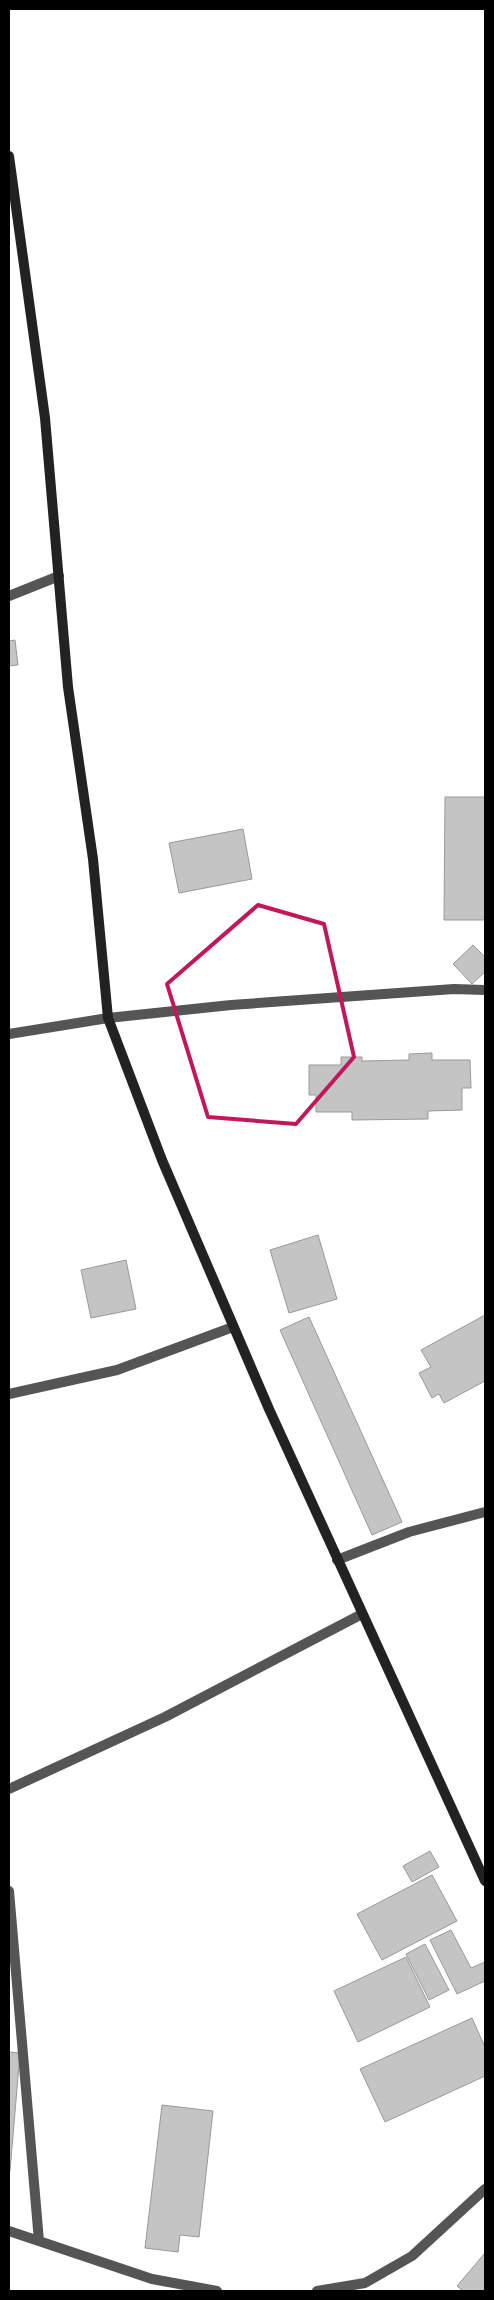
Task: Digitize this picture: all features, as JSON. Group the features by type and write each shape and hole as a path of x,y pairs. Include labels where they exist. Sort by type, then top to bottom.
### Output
{"street":[{"path":"9,156 45,418 68,687 93,859 108,1018 162,1160 233,1327 485,1881"},
{"path":"9,596 59,576"},
{"path":"9,1034 108,1018 241,1004 454,990 485,990"},
{"path":"9,1394 117,1370 233,1327"},
{"path":"338,1560 409,1532 485,1512"},
{"path":"9,1789 165,1717 362,1614"},
{"path":"9,1891 39,2241"},
{"path":"317,2291 365,2283 412,2256 485,2189"},
{"path":"9,2231 152,2280 217,2291"}],"highlighted area":[{"path":"258,905 324,924 354,1057 296,1124 208,1117 167,984"}],"building":[{"path":"15,640 18,665 9,666 9,641"},
{"path":"445,797 485,797 485,920 444,920"},
{"path":"243,829 252,879 179,893 169,843"},
{"path":"473,945 485,957 485,972 472,984 453,964"},
{"path":"432,1053 432,1060 470,1060 471,1088 462,1088 462,1110 428,1111 428,1119 352,1120 352,1112 316,1112 316,1095 309,1095 309,1065 341,1065 341,1057 362,1057 362,1061 409,1060 409,1054"},
{"path":"318,1235 337,1299 289,1313 270,1250"},
{"path":"126,1260 136,1309 91,1318 81,1270"},
{"path":"485,1315 485,1381 444,1403 439,1394 432,1398 419,1373 431,1367 421,1350"},
{"path":"309,1317 402,1522 372,1535 280,1330"},
{"path":"430,1851 439,1867 412,1882 403,1866"},
{"path":"432,1875 457,1921 382,1960 357,1914"},
{"path":"451,1930 471,1968 485,1962 485,1981 457,1994 430,1940"},
{"path":"425,1944 449,1990 429,2000 406,1954"},
{"path":"406,1957 430,2007 358,2042 334,1991"},
{"path":"472,2018 485,2047 485,2076 385,2122 360,2069"},
{"path":"9,2052 20,2053 10,2171 9,2171"},
{"path":"162,2105 213,2111 199,2237 180,2235 178,2252 145,2248"},
{"path":"485,2253 485,2291 463,2291 457,2286"}]}
